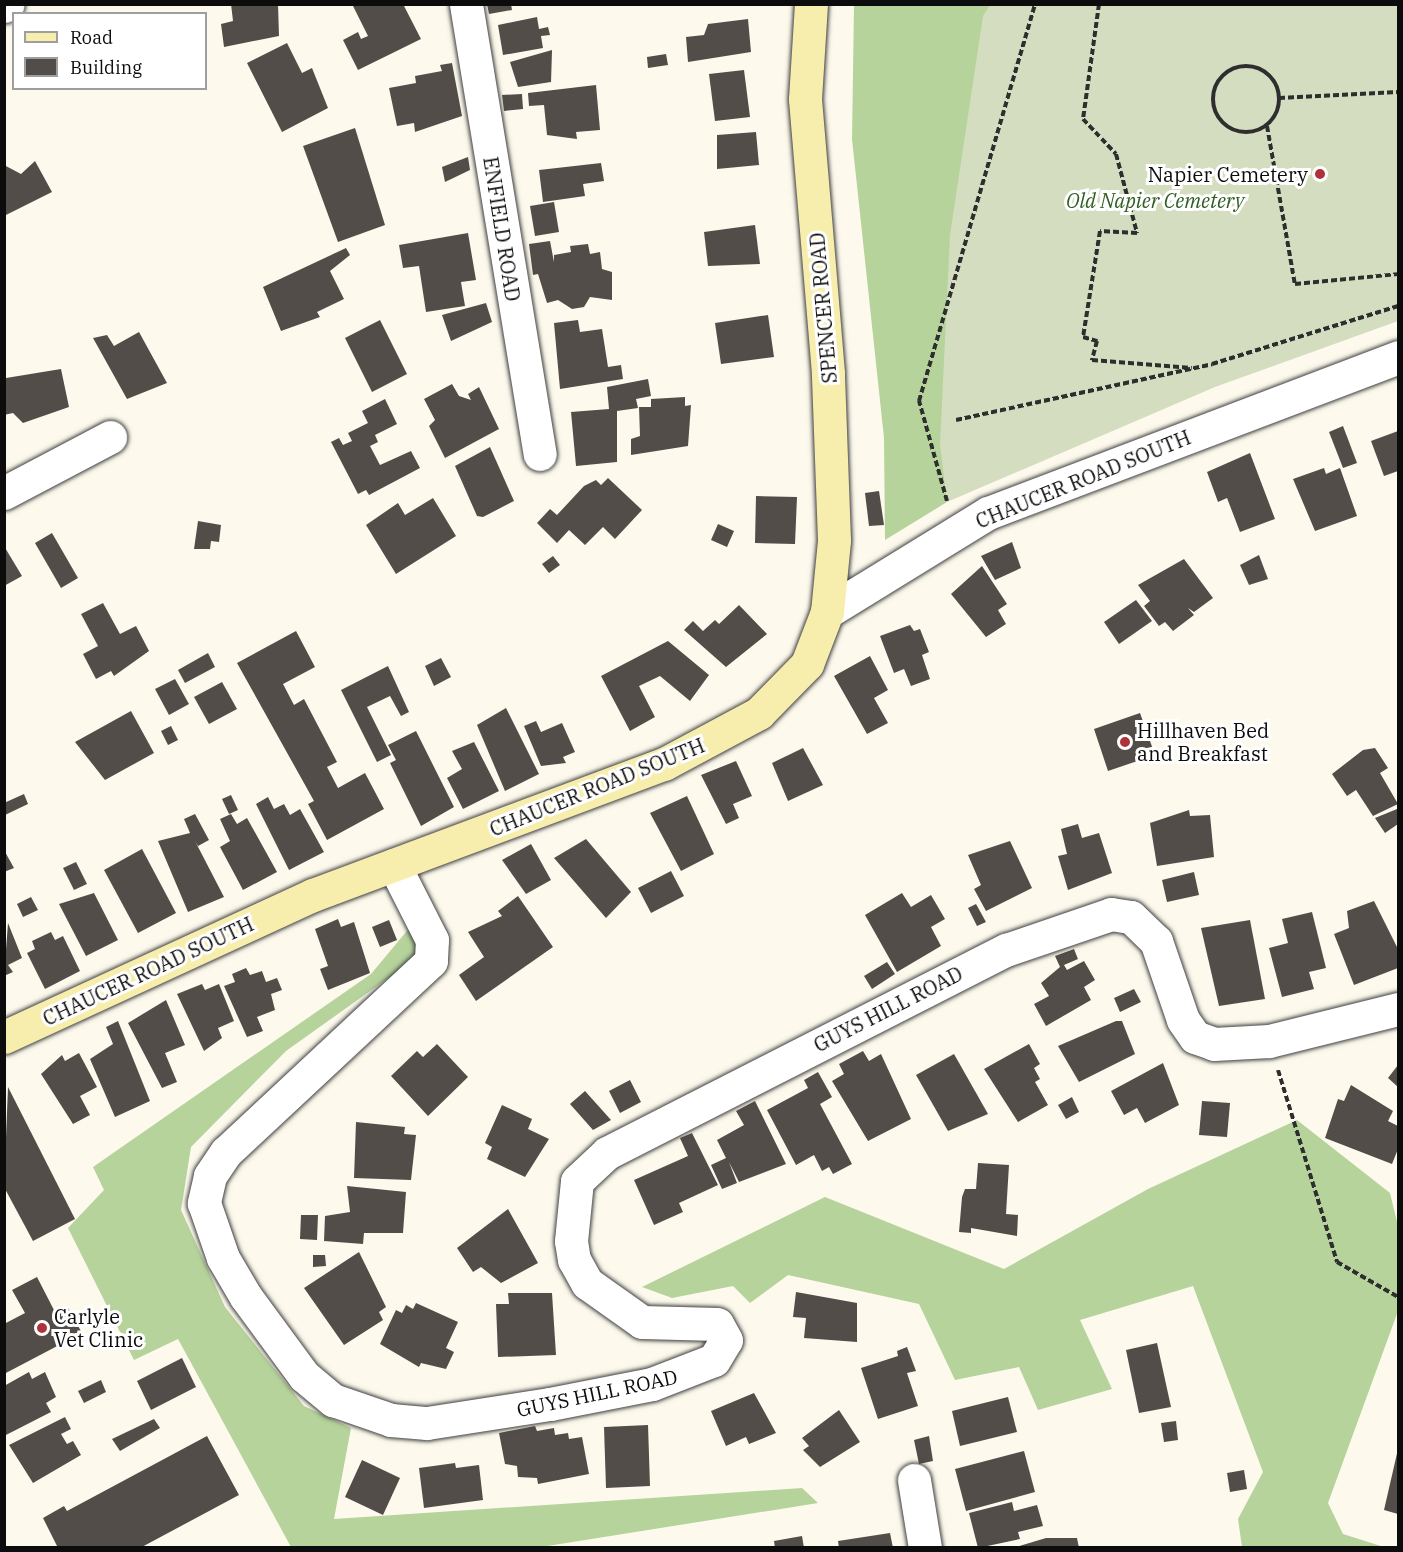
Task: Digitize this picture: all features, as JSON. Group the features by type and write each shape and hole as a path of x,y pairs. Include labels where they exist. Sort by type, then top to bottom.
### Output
{"street":[{"name":"ENFIELD ROAD","path":"466,4 540,454"},
{"name":"SPENCER ROAD","path":"811,4 805,99 834,491 827,612"},
{"name":"CHAUCER ROAD SOUTH","path":"4,1037 275,911 630,778 729,733 759,714 807,664 827,612 988,513 1398,357"},
{"path":"4,493 110,437"},
{"name":"GUYS HILL ROAD","path":"393,865 432,940 431,961 226,1152 210,1176 204,1203 223,1258 304,1376 333,1400 391,1420 427,1423 550,1404 652,1384 714,1360 726,1340 717,1324 642,1322 587,1283 574,1260 572,1241 577,1181 607,1153 1006,950 1111,914 1131,917 1156,941 1183,1020 1195,1037 1240,1046 1398,1009"},
{"path":"914,1480 925,1548"}],"path":[{"path":"956,531 919,401 1035,4"},
{"path":"1098,4 1083,119 1116,154 1137,233 1100,231 1083,337 1097,341 1092,360 1192,368"},
{"path":"1267,126 1247,133 1226,126 1214,108 1215,86 1231,70 1252,66 1272,78 1279,98 1267,126 1295,284 1398,274"},
{"path":"1279,98 1398,92"},
{"path":"956,420 1192,368 1398,306"},
{"path":"1269,1041 1337,1262 1398,1297"}],"green space":[{"path":"854,5 1132,5 1004,306 947,502 885,540 884,438 852,139"},
{"name":"Old Napier Cemetery","path":"990,5 1398,5 1398,321 1215,387 947,502 940,444 950,235 983,16"},
{"path":"411,926 422,954 286,1051 191,1147 181,1210 225,1307 304,1406 351,1428 334,1519 802,1488 818,1503 541,1547 291,1547 178,1339 134,1360 68,1228 104,1190 93,1167 371,974"},
{"path":"1297,1120 1390,1193 1398,1226 1398,1311 1328,1503 1343,1534 1384,1547 1242,1547 1238,1519 1263,1472 1193,1286 1080,1320 1112,1389 1038,1410 1019,1367 955,1380 919,1304 788,1275 750,1303 733,1286 672,1298 642,1287 825,1197 1004,1269 1148,1189"}],"building":[{"path":"231,4 278,4 279,36 224,47 221,24 233,21"},
{"path":"352,4 403,4 421,39 358,70 343,40 358,32 361,39 368,36"},
{"path":"487,4 511,4 512,10 489,14"},
{"path":"537,17 539,29 548,27 550,35 541,36 543,48 503,55 498,25"},
{"path":"748,19 751,52 688,62 686,37 704,35 708,24"},
{"path":"287,43 302,73 312,68 328,108 282,132 247,63"},
{"path":"552,50 551,82 518,87 510,62"},
{"path":"666,54 668,65 648,68 647,57"},
{"path":"452,63 462,116 415,132 414,123 397,126 389,88 416,83 415,76 442,71 440,65"},
{"path":"744,70 750,117 715,121 709,74"},
{"path":"596,85 600,130 576,132 577,139 547,135 544,105 529,106 528,93"},
{"path":"522,94 523,109 504,111 502,95"},
{"path":"355,128 385,225 338,242 303,146"},
{"path":"756,132 759,165 717,169 717,135"},
{"path":"468,157 470,170 445,182 442,167"},
{"path":"35,161 52,192 4,216 4,165 21,174"},
{"path":"601,163 604,181 583,184 585,196 543,202 539,170"},
{"path":"554,202 559,232 535,236 530,206"},
{"path":"755,225 760,264 708,266 704,232"},
{"path":"468,233 476,280 461,282 465,306 426,312 419,266 403,268 399,245"},
{"path":"550,241 554,262 554,255 571,252 570,246 588,244 590,254 600,252 602,269 612,272 612,300 590,297 584,307 572,309 558,300 547,303 538,274 533,275 529,244"},
{"path":"346,248 350,255 330,271 344,299 317,312 320,317 281,331 263,287"},
{"path":"486,303 492,322 451,341 442,315"},
{"path":"768,315 774,357 721,364 715,323"},
{"path":"380,320 407,374 372,392 345,338"},
{"path":"578,320 580,332 602,329 608,367 621,365 623,379 560,389 554,323"},
{"path":"139,332 167,383 127,399 93,338 107,335 114,346"},
{"path":"61,369 69,407 23,423 13,413 4,415 6,378"},
{"path":"648,379 651,396 636,399 638,408 617,411 617,462 576,466 571,412 609,409 607,387"},
{"path":"452,384 459,396 471,400 468,394 479,387 499,429 445,458 429,426 435,420 424,399"},
{"path":"685,397 685,406 691,405 688,446 631,455 631,439 640,436 639,407 651,407 651,399"},
{"path":"385,399 397,424 375,435 378,442 370,446 380,465 411,451 420,468 369,495 366,490 358,494 331,442 339,438 343,445 352,441 348,433 368,423 362,411"},
{"path":"1343,426 1357,463 1343,468 1329,432"},
{"path":"1398,431 1398,471 1384,476 1371,441"},
{"path":"490,447 514,501 483,517 477,516 455,466"},
{"path":"1250,453 1275,519 1240,532 1227,498 1218,502 1207,472"},
{"path":"1324,468 1326,474 1340,468 1357,516 1315,531 1293,479"},
{"path":"608,478 642,510 615,539 603,527 585,545 569,530 557,543 537,523 550,509 557,515 584,486 596,480 601,485"},
{"path":"879,491 884,525 869,526 865,493"},
{"path":"756,496 797,497 795,544 755,543"},
{"path":"433,498 456,536 396,574 366,525 398,503 405,515"},
{"path":"198,521 221,525 219,542 211,541 210,549 194,549"},
{"path":"718,524 734,531 727,547 711,540"},
{"path":"52,533 78,578 61,588 35,543"},
{"path":"1012,542 1021,568 995,580 981,556"},
{"path":"4,546 22,576 4,586"},
{"path":"1259,555 1268,579 1249,585 1240,565"},
{"path":"553,556 560,565 549,573 542,564"},
{"path":"1184,559 1213,598 1194,612 1188,608 1194,615 1173,631 1165,622 1159,626 1144,606 1150,601 1138,585"},
{"path":"982,566 1007,604 998,610 1006,624 986,637 951,594"},
{"path":"1136,600 1152,621 1119,644 1104,622"},
{"path":"103,603 120,634 136,626 149,651 114,676 111,671 96,679 83,654 98,646 81,614"},
{"path":"739,605 767,634 726,667 684,630 693,621 703,631 715,620 719,624"},
{"path":"910,625 914,631 920,629 929,652 922,655 930,679 911,686 904,669 894,673 880,636"},
{"path":"296,631 315,667 283,684 294,705 304,699 337,762 327,767 338,788 365,773 384,809 327,840 308,804 314,801 237,663"},
{"path":"668,641 709,675 690,701 660,676 639,686 655,717 630,731 601,676"},
{"path":"208,653 215,667 185,683 178,670"},
{"path":"870,656 888,690 874,698 888,723 867,734 834,676"},
{"path":"441,658 451,677 434,686 425,666"},
{"path":"388,666 409,712 401,716 390,696 367,707 391,755 377,762 341,690"},
{"path":"175,679 189,704 169,715 155,689"},
{"path":"222,682 237,709 209,724 194,697"},
{"path":"506,708 539,774 505,791 477,725"},
{"path":"131,711 154,753 105,780 75,742"},
{"name":"Hillhaven Bed and Breakfast","path":"1140,713 1155,755 1108,771 1094,729"},
{"path":"536,721 541,732 562,723 575,752 563,757 566,763 541,766 524,726"},
{"path":"171,726 178,740 168,745 161,731"},
{"path":"416,731 454,807 421,826 390,763 396,760 388,745"},
{"path":"474,742 499,791 463,809 447,778 462,769 452,751"},
{"path":"803,748 823,785 788,801 772,763"},
{"path":"1375,748 1388,768 1380,773 1398,804 1373,816 1356,790 1347,796 1332,774 1363,750"},
{"path":"736,761 752,796 733,804 739,818 726,824 701,775"},
{"path":"24,794 28,804 5,815 4,803"},
{"path":"231,795 238,810 229,814 222,799"},
{"path":"687,796 714,854 681,871 650,813"},
{"path":"268,797 274,809 284,804 290,815 300,809 324,852 289,870 256,804"},
{"path":"1397,809 1398,824 1385,833 1375,818"},
{"path":"1189,810 1190,816 1210,815 1214,857 1157,866 1150,823"},
{"path":"195,814 209,840 198,846 195,841 224,897 188,912 158,841 190,833 184,819"},
{"path":"231,814 237,824 247,818 277,872 243,890 220,847 230,841 220,819"},
{"path":"1078,824 1082,838 1099,833 1112,873 1068,890 1058,856 1067,854 1061,829"},
{"path":"586,839 631,892 606,918 554,858"},
{"path":"1010,841 1032,888 986,911 974,889 981,885 968,855"},
{"path":"531,844 551,880 526,894 502,860"},
{"path":"142,849 176,913 138,933 104,870"},
{"path":"4,850 14,868 4,872"},
{"path":"76,862 87,884 74,890 63,868"},
{"path":"671,871 684,896 651,913 638,888"},
{"path":"1194,872 1199,895 1167,902 1162,880"},
{"path":"94,893 118,940 86,956 59,904"},
{"path":"902,893 911,907 931,895 945,919 931,927 941,946 897,972 865,915"},
{"path":"518,896 553,947 476,1001 459,975 484,957 468,932 502,916 498,911"},
{"path":"31,897 38,910 23,917 17,904"},
{"path":"1374,901 1398,949 1398,968 1354,985 1334,934 1349,928 1347,911"},
{"path":"976,904 986,922 977,926 968,908"},
{"path":"1312,912 1326,968 1309,972 1314,989 1282,997 1269,948 1288,943 1282,919"},
{"path":"338,919 341,927 354,922 370,973 328,990 320,969 328,966 315,929"},
{"path":"389,920 397,940 380,947 372,927"},
{"path":"1250,920 1265,999 1219,1006 1201,928"},
{"path":"8,923 22,958 8,965 13,972 4,976"},
{"path":"51,932 55,940 63,936 80,971 45,989 27,953 35,949 32,941"},
{"path":"1074,949 1078,959 1064,965 1067,970 1084,961 1095,980 1084,987 1091,1000 1046,1026 1034,1004 1049,996 1041,983 1060,967 1055,956"},
{"path":"887,962 895,974 872,989 864,976"},
{"path":"246,968 250,975 262,971 266,982 277,978 282,990 271,994 275,1010 257,1017 263,1031 247,1037 224,986 235,982 232,974"},
{"path":"202,984 205,990 219,984 234,1021 218,1028 222,1038 204,1051 177,994"},
{"path":"1134,989 1141,1002 1120,1012 1114,998"},
{"path":"166,1000 185,1045 165,1053 177,1082 162,1088 128,1023"},
{"path":"118,1021 150,1101 115,1117 90,1059 113,1044 106,1027"},
{"path":"1116,1021 1122,1021 1135,1054 1079,1082 1058,1046"},
{"path":"437,1044 468,1077 428,1116 391,1076 417,1051 423,1057"},
{"path":"1029,1044 1040,1064 1034,1068 1040,1079 1035,1082 1048,1105 1018,1122 984,1069"},
{"path":"863,1051 869,1061 881,1054 911,1119 868,1141 832,1081 844,1074 839,1064"},
{"path":"79,1053 97,1087 80,1096 90,1115 73,1124 41,1074 62,1055 65,1061"},
{"path":"954,1054 988,1114 948,1131 916,1075"},
{"path":"1163,1063 1179,1105 1145,1123 1137,1108 1124,1115 1111,1091"},
{"path":"1398,1065 1398,1087 1388,1078"},
{"path":"818,1072 832,1097 820,1104 852,1164 833,1174 829,1167 822,1171 814,1155 796,1165 767,1110 808,1088 804,1080"},
{"path":"630,1080 641,1102 620,1113 609,1091"},
{"path":"1351,1085 1393,1111 1388,1121 1398,1126 1398,1149 1392,1164 1325,1138 1338,1099 1344,1101"},
{"path":"8,1087 75,1219 33,1241 4,1187"},
{"path":"585,1091 611,1120 593,1130 570,1104"},
{"path":"1072,1097 1079,1112 1066,1119 1058,1105"},
{"path":"755,1101 786,1164 739,1182 729,1162 737,1183 722,1189 711,1165 726,1158 717,1140 744,1125 736,1111"},
{"path":"1202,1101 1230,1103 1227,1137 1199,1135"},
{"path":"502,1105 532,1119 528,1129 549,1139 525,1177 487,1159 492,1147 485,1143"},
{"path":"356,1122 405,1127 404,1134 416,1135 411,1180 354,1178"},
{"path":"692,1133 718,1185 679,1203 683,1212 654,1225 634,1180 688,1156 680,1138"},
{"path":"978,1163 1009,1165 1006,1214 1018,1215 1017,1236 971,1228 971,1233 959,1232 962,1197 965,1189 976,1189"},
{"path":"347,1186 406,1192 403,1233 364,1233 363,1244 324,1241 325,1216 350,1212"},
{"path":"508,1209 538,1263 501,1283 481,1267 473,1272 457,1248"},
{"path":"301,1215 318,1215 317,1240 300,1239"},
{"path":"359,1252 386,1307 379,1312 383,1320 344,1345 304,1288"},
{"path":"313,1255 325,1255 326,1266 313,1267"},
{"name":"Carlyle Vet Clinic","path":"37,1277 55,1312 67,1306 82,1333 4,1374 4,1324 25,1313 12,1290"},
{"path":"796,1292 857,1303 857,1342 804,1338 806,1318 793,1317"},
{"path":"508,1293 552,1293 556,1355 498,1357 496,1304 509,1304"},
{"path":"416,1303 458,1322 446,1348 454,1352 446,1369 421,1363 419,1367 380,1344 396,1310 402,1313 406,1305 413,1309"},
{"path":"1157,1343 1171,1407 1139,1413 1126,1350"},
{"path":"907,1347 916,1371 907,1373 918,1406 878,1419 861,1368 898,1356 897,1351"},
{"path":"182,1358 196,1387 151,1410 137,1381"},
{"path":"29,1372 32,1379 45,1372 56,1397 46,1403 51,1412 4,1436 4,1386"},
{"path":"101,1380 106,1392 84,1403 78,1391"},
{"path":"754,1393 776,1433 749,1444 746,1437 726,1446 711,1411"},
{"path":"1008,1397 1017,1432 960,1446 952,1411"},
{"path":"839,1410 860,1442 820,1467 803,1450 809,1446 802,1438"},
{"path":"65,1417 71,1429 61,1434 67,1444 73,1441 81,1455 33,1483 9,1445"},
{"path":"154,1419 160,1428 120,1451 112,1439"},
{"path":"1176,1421 1178,1440 1164,1442 1161,1423"},
{"path":"648,1425 650,1486 606,1488 604,1427"},
{"path":"535,1426 537,1431 554,1428 555,1435 568,1433 569,1439 582,1437 589,1474 538,1484 537,1478 518,1477 517,1466 505,1464 499,1433"},
{"path":"207,1436 239,1495 140,1548 58,1548 43,1518 64,1506 67,1511"},
{"path":"929,1436 933,1461 919,1464 914,1440"},
{"path":"1398,1449 1398,1514 1384,1510"},
{"path":"1024,1451 1035,1492 966,1511 955,1469"},
{"path":"362,1460 400,1478 383,1515 345,1497"},
{"path":"455,1463 456,1468 479,1465 483,1500 424,1508 419,1468"},
{"path":"1244,1470 1247,1489 1230,1492 1227,1473"},
{"path":"1012,1502 1014,1511 1037,1505 1043,1526 1018,1532 1020,1539 978,1548 969,1513"},
{"path":"890,1533 893,1548 839,1548 838,1541"},
{"path":"802,1536 804,1548 775,1548 774,1541"},
{"path":"1046,1538 1077,1538 1079,1548 1013,1548"}],"place":[{"name":"Napier Cemetery","path":"1320,174"},
{"name":"Hillhaven Bed and Breakfast","path":"1125,742"},
{"name":"Carlyle Vet Clinic","path":"42,1328"}]}
